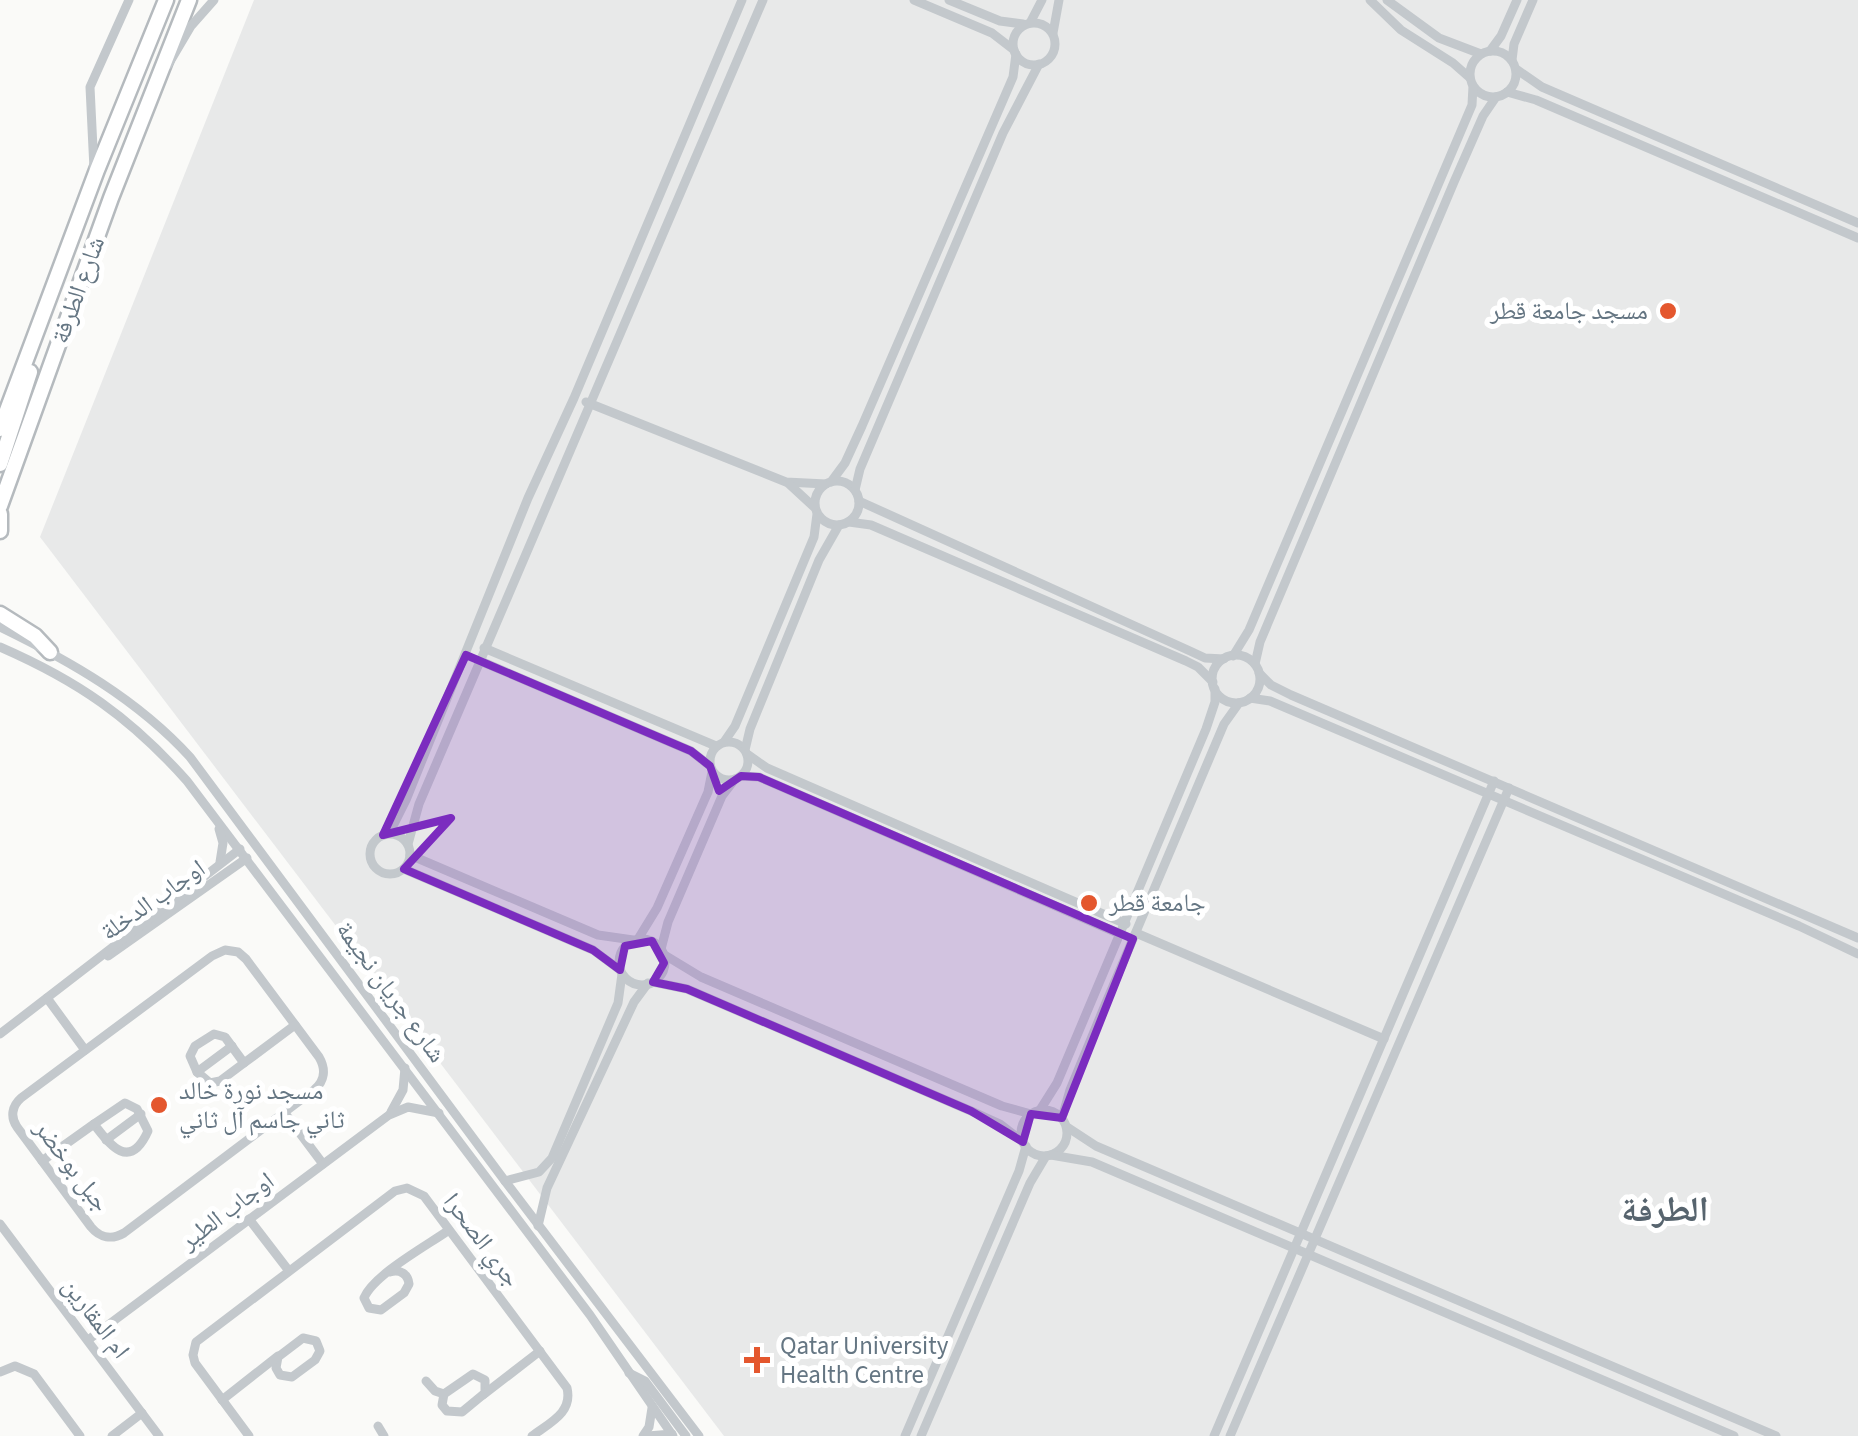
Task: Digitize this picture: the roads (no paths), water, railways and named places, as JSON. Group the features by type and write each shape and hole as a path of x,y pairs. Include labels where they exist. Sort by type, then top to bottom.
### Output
{"main road":[{"name":"شارع الطرفة","path":"0,429 166,0"},
{"name":"شارع الطرفة","path":"0,510 189,0"},
{"path":"0,464 39,344 38,323"},
{"path":"0,510 0,531"},
{"path":"0,614 35,636 50,652"}],"street":[{"path":"94,180 90,88 129,0"},
{"name":"شارع الطرفة","path":"159,74 176,54 190,26 214,0"},
{"path":"742,0 528,498 406,800 393,826 372,846 373,864 386,874 404,869 594,950 634,983 687,989 1000,1124 1037,1154 1092,1162 1734,1436"},
{"path":"404,869 418,804 763,0"},
{"path":"914,0 992,33 1026,62 1039,64"},
{"path":"949,0 1000,21 1042,25 1053,36"},
{"path":"505,1181 530,1176 549,1163 586,1082 618,1002 620,955 658,908 708,792 711,753 734,726 814,538 816,497 845,463 1010,84 1014,37 1028,24 1042,0"},
{"path":"855,490 860,469 1020,96 1039,64 1053,51 1058,0"},
{"path":"1370,0 1402,30 1453,64 1484,96 1496,97 1514,84 1514,44 1533,0"},
{"path":"1387,0 1439,38 1486,53 1502,52 1542,87 1858,223"},
{"path":"904,1436 1022,1166 1022,1126 1057,1084 1206,729 1215,702 1215,669 1229,657 1255,616 1472,106 1472,65 1501,36 1517,0"},
{"path":"1508,92 1536,100 1858,238"},
{"path":"920,1436 1030,1184 1049,1155 1066,1142 1064,1122 1070,1090 1224,724 1239,703 1259,687 1260,642 1454,182 1483,116 1496,97"},
{"path":"1726,182 1732,169"},
{"path":"636,250 640,257 651,260"},
{"path":"906,322 919,329"},
{"path":"891,359 904,365"},
{"path":"538,1226 544,1194 634,1002 662,972 668,922 722,796 746,768 750,730 819,560 844,523 857,512 859,501 847,483 786,482 574,398"},
{"path":"786,482 826,523 871,525 1200,662 1245,657 1271,685 1293,696 1858,938"},
{"path":"859,501 1200,662 1225,700 1239,703"},
{"name":"شارع جريان نجيمة","path":"0,627 50,652 133,704 190,757 699,1436"},
{"path":"471,642 647,718 720,744 738,744 768,768 941,850"},
{"name":"شارع جريان نجيمة","path":"0,647 62,676 110,706 187,781 596,1323 672,1435"},
{"path":"466,655 691,751 722,779 759,777 941,850 1383,1040 1400,1040"},
{"path":"569,700 574,687"},
{"path":"1287,708 1293,696"},
{"path":"1250,698 1287,708 1858,954"},
{"path":"643,730 647,718"},
{"path":"1404,759 1410,746"},
{"path":"1467,785 1473,772"},
{"path":"187,781 222,837 223,854 216,868"},
{"path":"1214,1436 1494,781"},
{"path":"1230,1436 1510,788"},
{"path":"383,835 397,835 409,849 598,935 649,940 701,977 1002,1106 1055,1112 1096,1146 1776,1436"},
{"name":"اوجاب الدخلة","path":"0,1034 216,868 243,854"},
{"name":"اوجاب الدخلة","path":"80,973 243,854"},
{"path":"1438,911 1453,918"},
{"path":"1799,926 1805,914"},
{"name":"جبل بوخضر","path":"224,950 242,955 295,1025 321,1061 324,1074 318,1087 116,1237 94,1231 14,1124 14,1108 21,1098 224,950"},
{"path":"47,998 85,1050"},
{"path":"244,1063 222,1035 208,1037 191,1052 190,1060 197,1072 204,1081 214,1084 244,1063 295,1025"},
{"path":"1383,1040 1394,1054"},
{"path":"197,1072 232,1046"},
{"path":"596,1056 607,1061"},
{"path":"389,1114 403,1090 405,1068"},
{"path":"586,1082 596,1086"},
{"path":"42,1161 94,1124 125,1103 132,1104 148,1127 143,1140 120,1152 94,1124"},
{"path":"389,1114 408,1108 440,1114"},
{"path":"284,1112 322,1164"},
{"path":"106,1140 141,1114"},
{"name":"اوجاب الطير","path":"88,1340 389,1114"},
{"name":"جري الصحرا","path":"250,1436 195,1363 194,1346 202,1336 403,1188 421,1193 568,1388 570,1400 563,1412 532,1436"},
{"path":"249,1219 289,1272"},
{"path":"998,1223 1012,1228"},
{"name":"ام المقارين","path":"0,1224 4,1237 159,1436"},
{"path":"413,1256 404,1294 381,1310 370,1308 364,1298 367,1290 390,1272 449,1230"},
{"path":"390,1272 400,1271 408,1277"},
{"path":"222,1400 280,1354 306,1338 316,1341 322,1358 292,1377 278,1372 257,1374"},
{"path":"444,1394 444,1409 454,1414 540,1351"},
{"path":"278,1372 275,1364 280,1354"},
{"path":"0,1372 15,1366 31,1371 80,1436"},
{"path":"627,1372 645,1381 686,1436"},
{"path":"444,1394 470,1375 504,1379"},
{"path":"482,1396 486,1387 483,1378"},
{"path":"426,1381 444,1394"},
{"path":"1229,1400 1243,1406"},
{"path":"652,1408 646,1436 672,1435"},
{"path":"112,1436 142,1413"}],"place":[{"name":"مسجد جامعة قطر","path":"1668,311"},
{"name":"جامعة قطر","path":"1089,903"},
{"name":"مسجد نورة خالد ثاني جاسم آل ثاني","path":"159,1105"},
{"name":"Qatar University Health Centre","path":"757,1360"}],"district":[{"name":"الطرفة","path":"1665,1210"}]}
